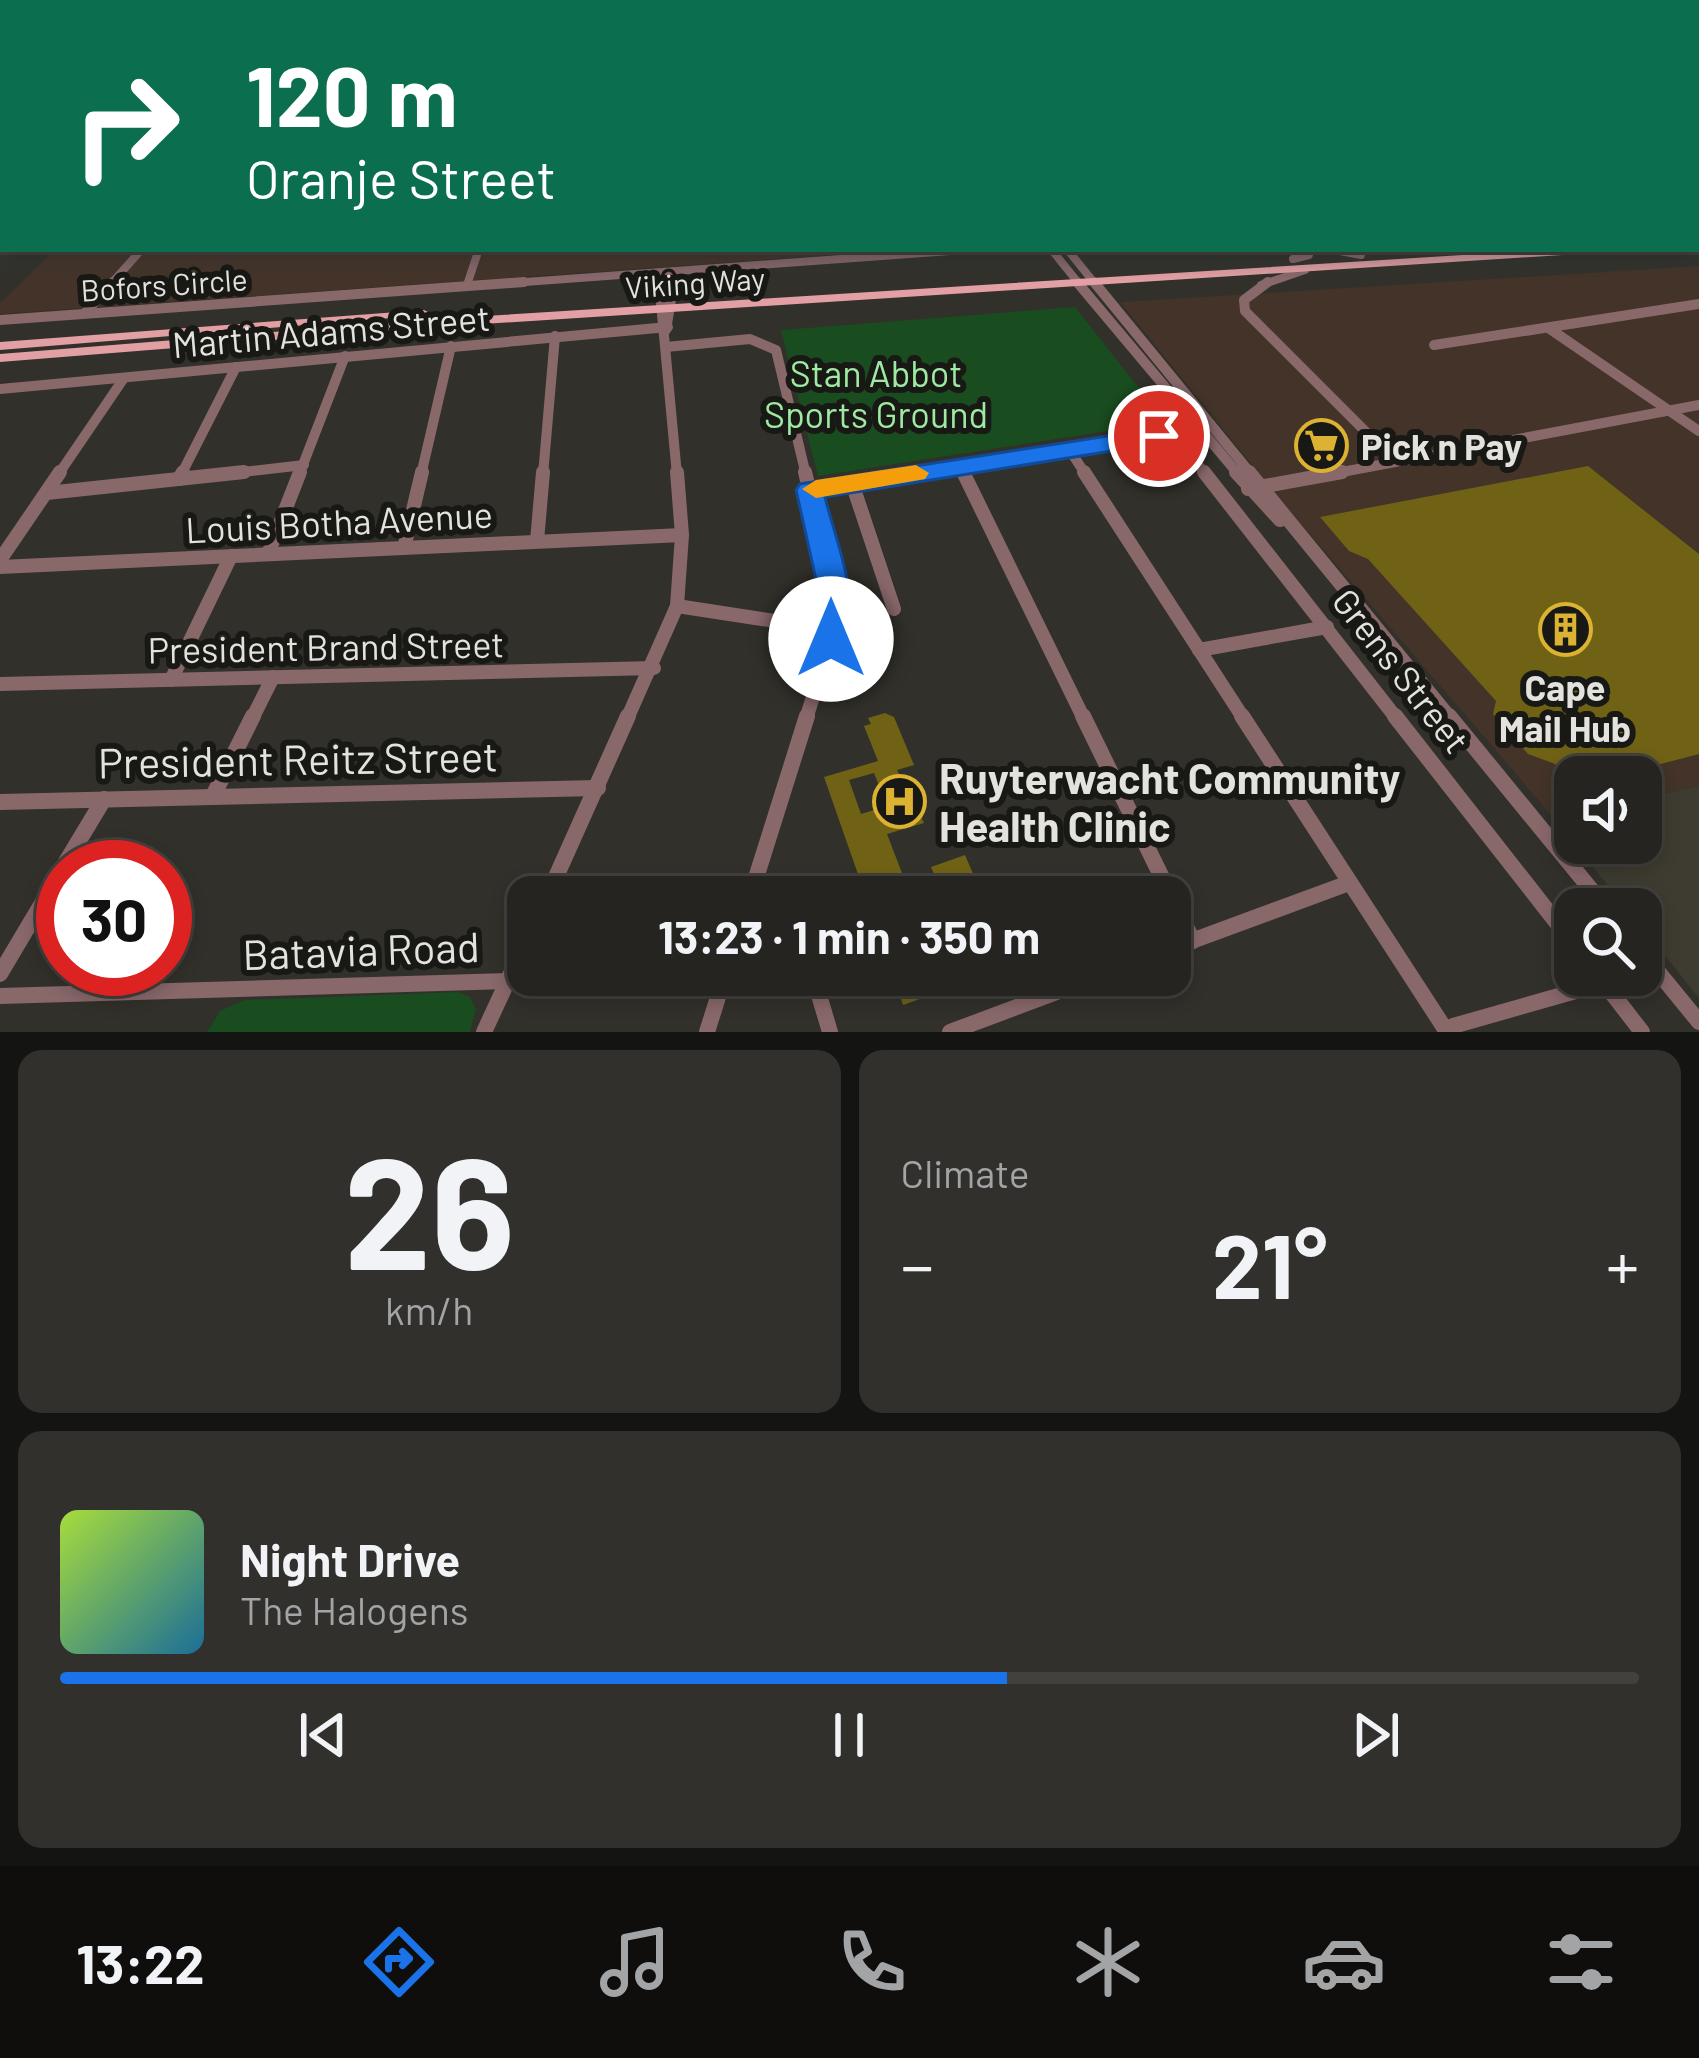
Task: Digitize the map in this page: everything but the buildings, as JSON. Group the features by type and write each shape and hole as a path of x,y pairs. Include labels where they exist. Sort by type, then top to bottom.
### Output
{"main road":[{"name":"Viking Way","path":"0,346 658,291 674,302 1406,252"},
{"name":"Viking Way","path":"1080,277 1560,252"},
{"name":"Viking Way","path":"0,358 658,291"}],"street":[{"path":"85,313 139,252"},
{"path":"466,286 478,252"},
{"path":"557,876 654,668 677,606 682,535 666,333 658,291 674,272 817,255 898,252"},
{"path":"1054,252 1244,464 1255,488"},
{"path":"1068,252 1080,277 1346,590 1590,888"},
{"path":"1293,260 1310,252"},
{"path":"1346,252 1361,255"},
{"path":"1318,267 1273,279 1244,300 1256,325 1394,460"},
{"path":"666,333 674,302 674,272"},
{"name":"Bofors Circle","path":"0,320 635,274 658,291"},
{"path":"1434,345 1699,304"},
{"path":"1550,329 1699,431"},
{"name":"Martin Adams Street","path":"3,392 556,336 666,333 760,340 778,353 810,490"},
{"path":"537,542 556,336"},
{"path":"404,548 451,346"},
{"path":"268,554 346,356"},
{"path":"179,479 236,367"},
{"path":"0,563 124,377"},
{"path":"1255,488 1699,405"},
{"name":"Grens Street","path":"1069,449 1150,436 1172,440 1190,451 1554,919"},
{"path":"756,876 834,630 834,593 810,490 1069,449 1448,1032 1453,1026 1554,994"},
{"path":"1244,464 1280,483"},
{"path":"47,493 304,466"},
{"path":"960,466 1193,941 1349,884"},
{"path":"852,483 894,609"},
{"name":"Louis Botha Avenue","path":"0,563 682,535"},
{"path":"171,680 231,556"},
{"path":"677,606 834,630"},
{"path":"1199,650 1327,627"},
{"name":"President Brand Street","path":"0,684 654,668"},
{"path":"213,796 273,677"},
{"name":"President Reitz Street","path":"0,802 598,788"},
{"path":"79,840 104,799"},
{"path":"0,974 36,913"},
{"path":"1662,977 1699,1022"},
{"name":"Batavia Road","path":"0,996 507,981"},
{"path":"484,1032 507,983"},
{"path":"706,1032 718,996"},
{"path":"820,996 830,1032"},
{"path":"950,1032 1046,996"},
{"path":"1614,996 1642,1032"}],"shaded area":[{"path":"53,252 873,252 0,314 0,303"},
{"path":"1699,266 1699,785 1662,795 1662,756 1554,756 1554,818 1278,497 1120,302"},
{"path":"1699,785 1699,998 1662,952 1662,888 1610,888 1591,864 1662,864 1662,795"}],"green space":[{"name":"Stan Abbot Sports Ground","path":"1075,307 1166,422 818,476 781,330"},
{"path":"458,992 470,997 476,1009 470,1032 207,1032 220,1011 244,1000"}],"slow traffic":[{"path":"816,489 916,473"}],"place":[{"name":"Pick n Pay","path":"1322,445"},
{"name":"Cape Mail Hub","path":"1565,630"},
{"name":"Ruyterwacht Community Health Clinic","path":"900,801"}],"route":[{"path":"831,639 834,593 810,490 1159,436"}]}
